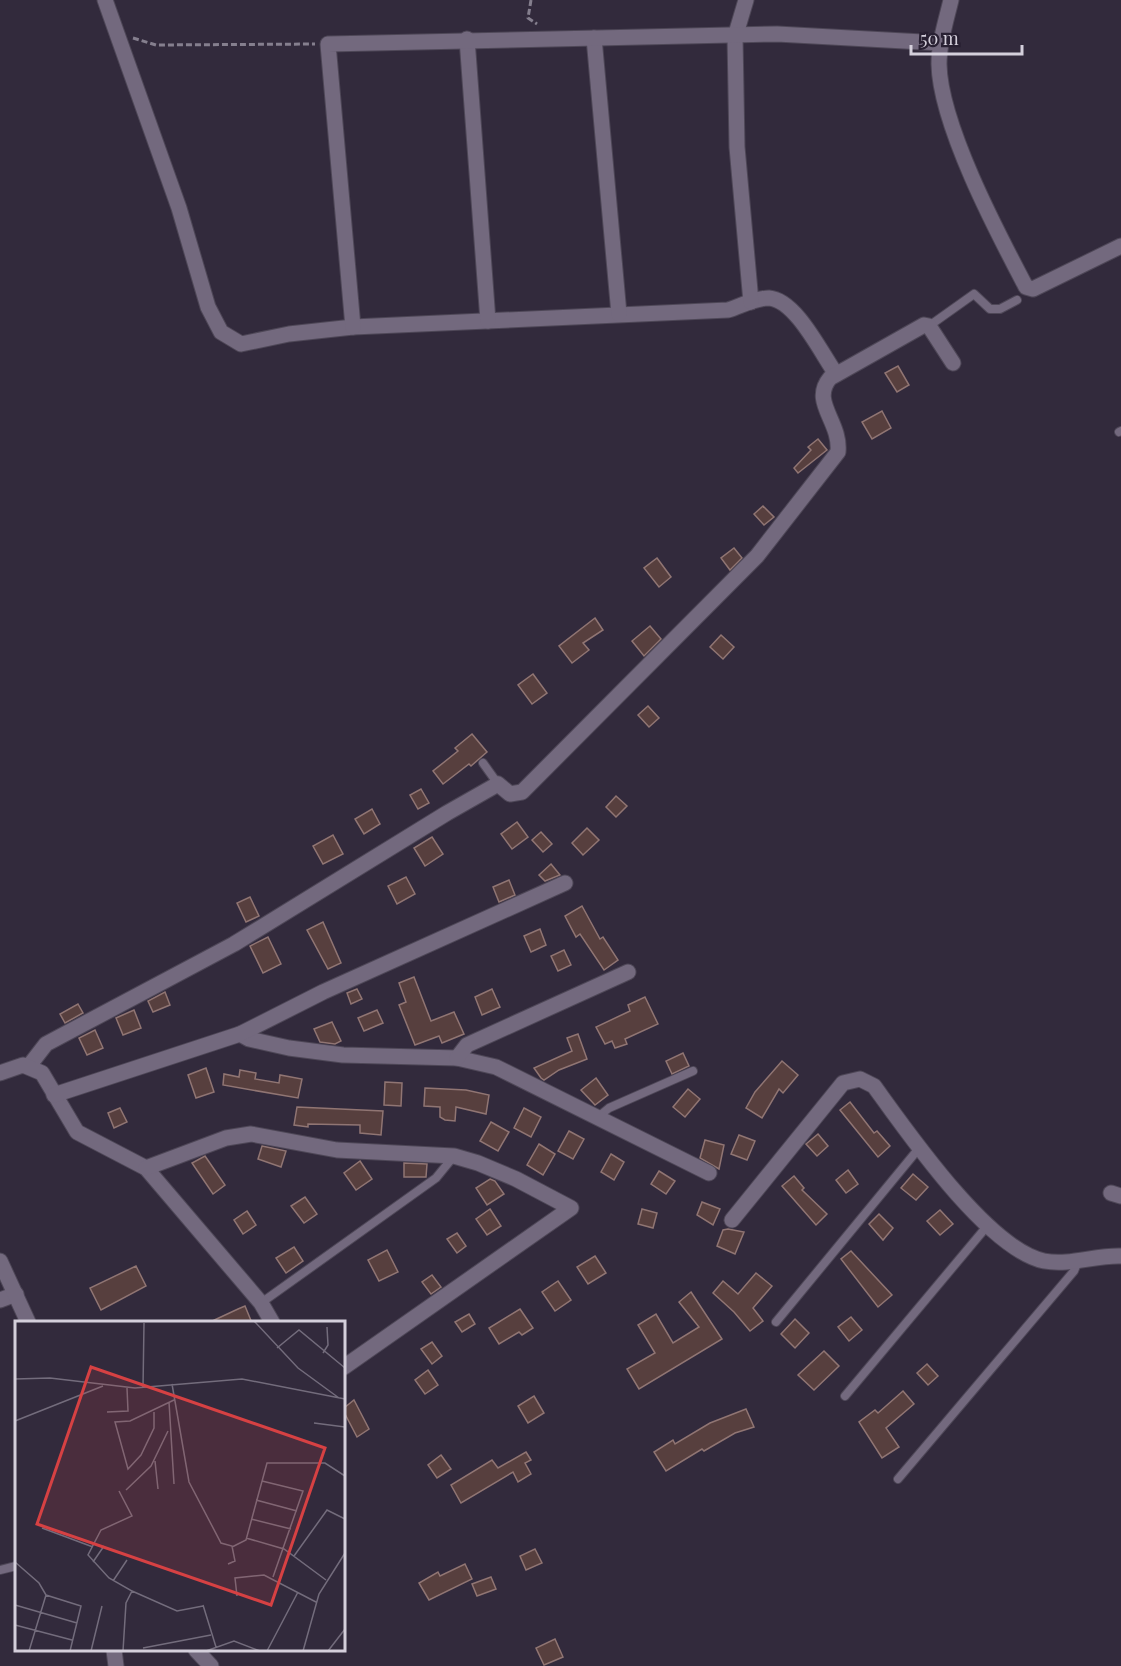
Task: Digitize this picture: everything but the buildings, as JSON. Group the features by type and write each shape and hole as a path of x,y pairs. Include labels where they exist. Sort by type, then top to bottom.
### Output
{"street":[{"path":"105,0 179,208 208,307 220,332 241,344 289,334 353,327 728,310 751,302 773,299 790,307 836,374"},
{"path":"746,0 735,37 737,147 751,302"},
{"path":"951,0 941,43 940,76 952,123 974,179 1026,287 1033,289 1121,246"},
{"path":"353,327 328,44 467,39 735,37 777,34 941,43"},
{"path":"594,38 619,314"},
{"path":"467,39 488,321"},
{"path":"29,1066 46,1044 234,944 498,784 510,794 522,792 757,556 838,452 836,427 822,400 826,383 836,374 915,328 929,326 954,363"},
{"path":"54,1095 240,1034 323,992 566,883"},
{"path":"457,1058 467,1045 628,972"},
{"path":"240,1034 249,1039 289,1048 343,1054 457,1058 515,1074 709,1173"},
{"path":"0,1073 16,1066 29,1066 42,1074 77,1132 146,1168 261,1303 272,1321"},
{"path":"732,1220 843,1083 860,1079 874,1086 920,1147 1008,1245 1028,1256 1055,1262 1121,1256"},
{"path":"146,1168 226,1138 251,1134 337,1150 454,1156 516,1179 571,1208 345,1366"},
{"path":"0,1261 27,1321"},
{"path":"0,1300 16,1294"},
{"path":"114,1651 116,1666"},
{"path":"197,1651 211,1666"}],"lane":[{"path":"929,326 974,294 990,309 1000,309 1017,300"},
{"path":"483,763 498,784"},
{"path":"598,1117 609,1108 693,1071"},
{"path":"776,1322 920,1147"},
{"path":"261,1303 436,1178 454,1156"},
{"path":"844,1396 988,1225"},
{"path":"898,1479 1074,1271 1078,1260"},
{"path":"0,1570 15,1566"}],"path":[{"path":"528,18 531,0"},
{"path":"114,29 156,45 328,44"}]}
